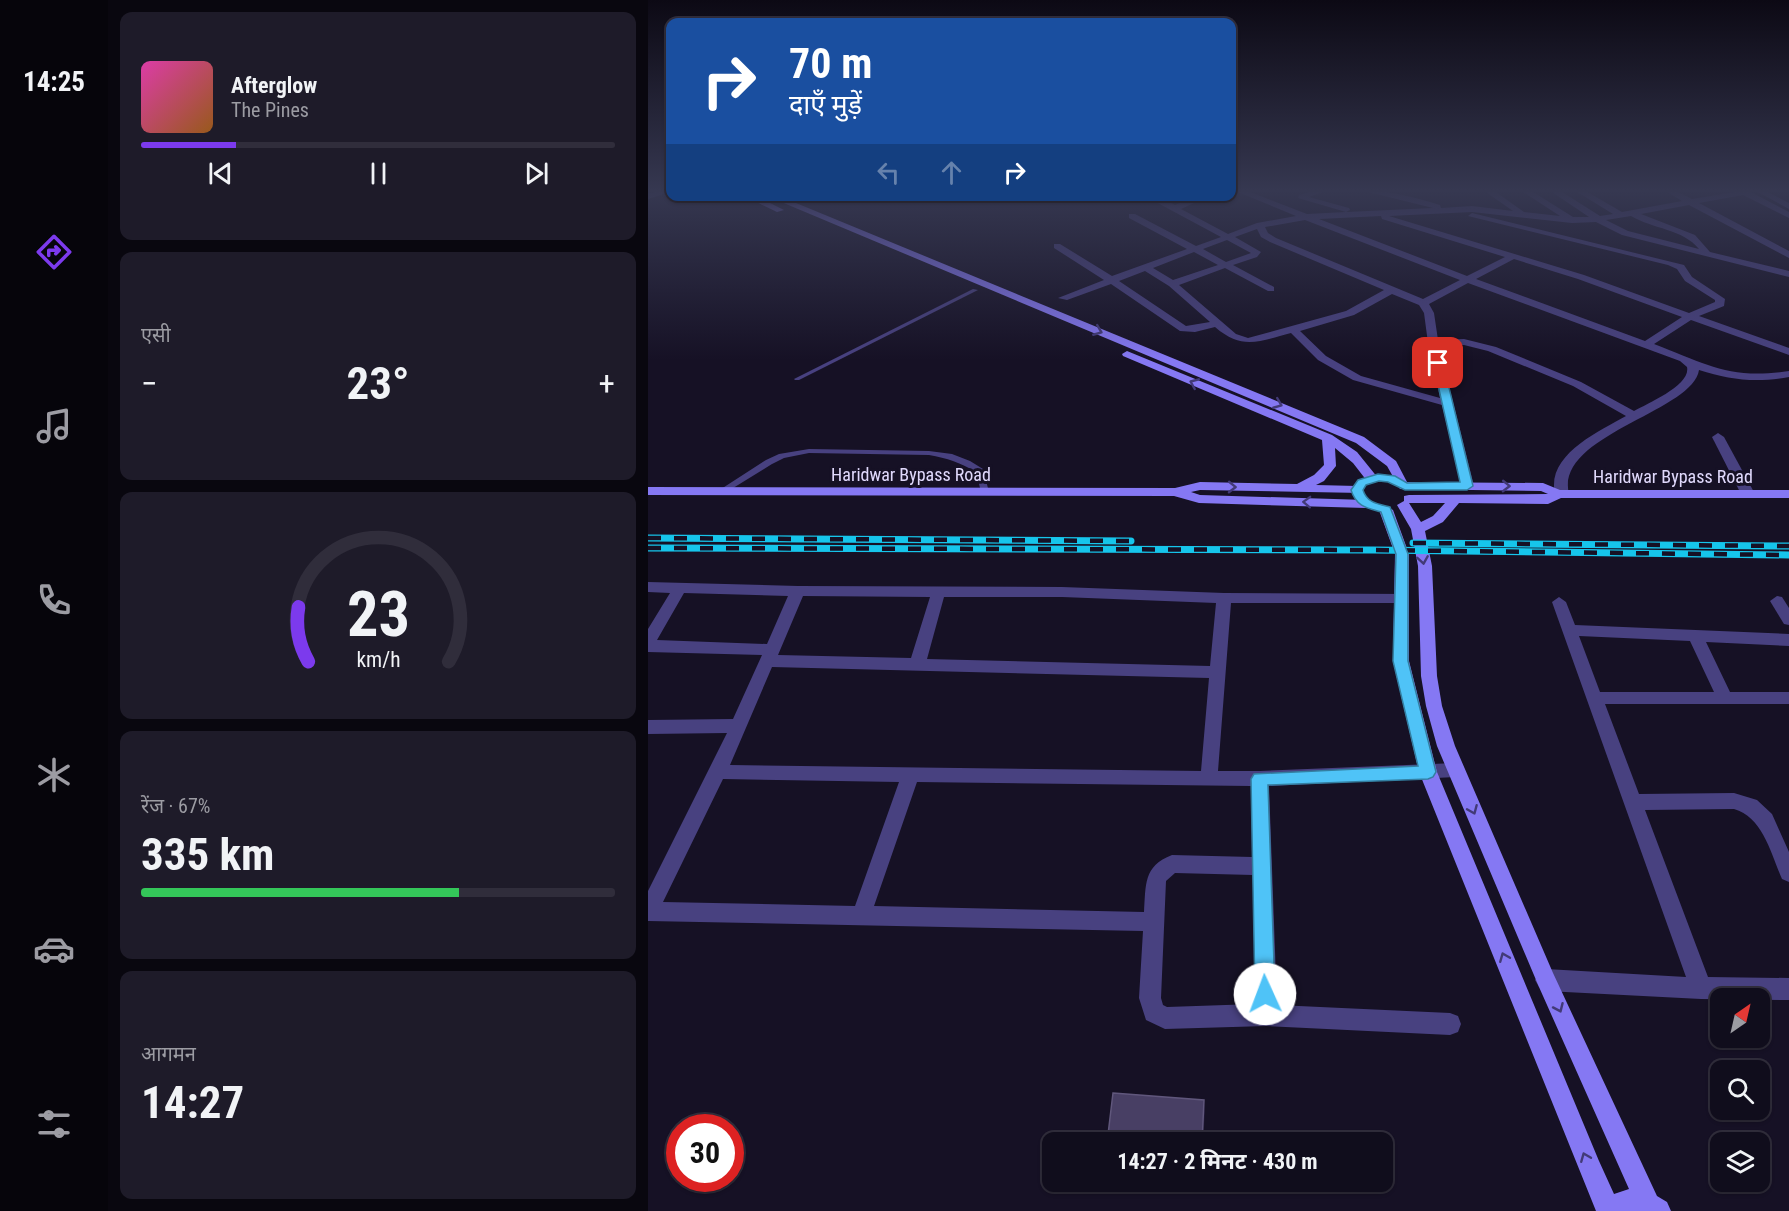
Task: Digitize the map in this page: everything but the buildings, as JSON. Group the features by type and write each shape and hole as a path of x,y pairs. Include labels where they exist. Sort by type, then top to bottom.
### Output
{"main road":[{"path":"870,247 1328,438 1350,451 1372,478"},
{"path":"894,247 1360,440 1392,464 1429,485"},
{"path":"1299,488 1319,478 1330,466 1328,438"},
{"path":"1392,464 1401,497 1401,661 1428,772 1590,1170 1609,1211 1626,1200 1653,1207"},
{"path":"1366,504 1360,499 1357,490 1362,483 1372,478 1391,479 1418,529 1425,566 1429,676 1432,696 1446,746 1546,980 1653,1207"},
{"name":"Haridwar Bypass Road","path":"1174,492 1199,499 1366,504 1401,497 1429,485 1543,487 1560,494 1789,494"},
{"name":"Haridwar Bypass Road","path":"648,491 1174,492 1200,486 1357,490"},
{"name":"Haridwar Bypass Road","path":"1401,497 1548,500 1560,494"},
{"path":"1418,529 1438,519 1457,498"}],"street":[{"path":"1058,247 1184,329 1189,330 1218,323"},
{"path":"1063,298 1147,268 1195,247 1271,290"},
{"path":"1172,284 1254,255 1256,252 1246,247"},
{"path":"1289,247 1423,303 1429,313 1433,343 1467,486"},
{"path":"1382,247 1692,364 1740,379 1753,380 1789,374"},
{"path":"1483,247 1690,316 1789,352"},
{"path":"1597,247 1681,267 1688,279 1720,299 1720,304 1715,308 1690,316 1646,345"},
{"path":"1678,247 1789,274"},
{"path":"1703,247 1707,254"},
{"path":"1773,247 1789,255"},
{"path":"1423,303 1514,256"},
{"path":"1147,268 1172,284 1232,336 1242,340 1350,313 1394,289"},
{"path":"1293,329 1322,358 1357,378 1447,403"},
{"path":"1433,343 1464,342 1492,349 1577,384 1635,416"},
{"path":"1560,494 1559,482 1566,465 1601,436 1683,387 1693,377 1695,369 1692,364"},
{"path":"1718,437 1748,494"},
{"path":"648,587 798,591 939,590 1224,598 1401,598"},
{"path":"680,588 648,644 770,656 916,664 1217,672"},
{"path":"916,664 939,590"},
{"path":"798,591 717,772 648,912 1153,922"},
{"path":"1209,778 1224,598"},
{"path":"1777,601 1789,620"},
{"path":"1559,602 1701,988"},
{"path":"1569,630 1789,640"},
{"path":"1695,635 1725,698"},
{"path":"1594,698 1789,698"},
{"path":"648,727 738,726"},
{"path":"717,772 1260,779 1456,770"},
{"path":"861,916 910,775"},
{"path":"1260,779 1266,1015"},
{"path":"1632,802 1734,801 1751,806 1765,820 1789,873"},
{"path":"1262,866 1172,864 1161,871 1156,880 1153,922 1150,998 1154,1012 1165,1018 1266,1015 1450,1024"},
{"path":"1546,980 1701,988 1789,989"}],"lane":[{"path":"797,379 975,290"},
{"path":"722,491 782,456 809,451 929,453 949,456 980,471 985,492"}],"railway":[{"path":"648,538 1131,541"},
{"path":"1413,543 1789,546"},
{"path":"648,548 1373,550 1789,555"}],"route":[{"path":"1265,994 1260,779 1428,772 1401,661 1402,554 1386,510 1370,507 1360,499 1357,490 1366,480 1378,477 1391,479 1405,486 1467,486 1438,363"}]}
